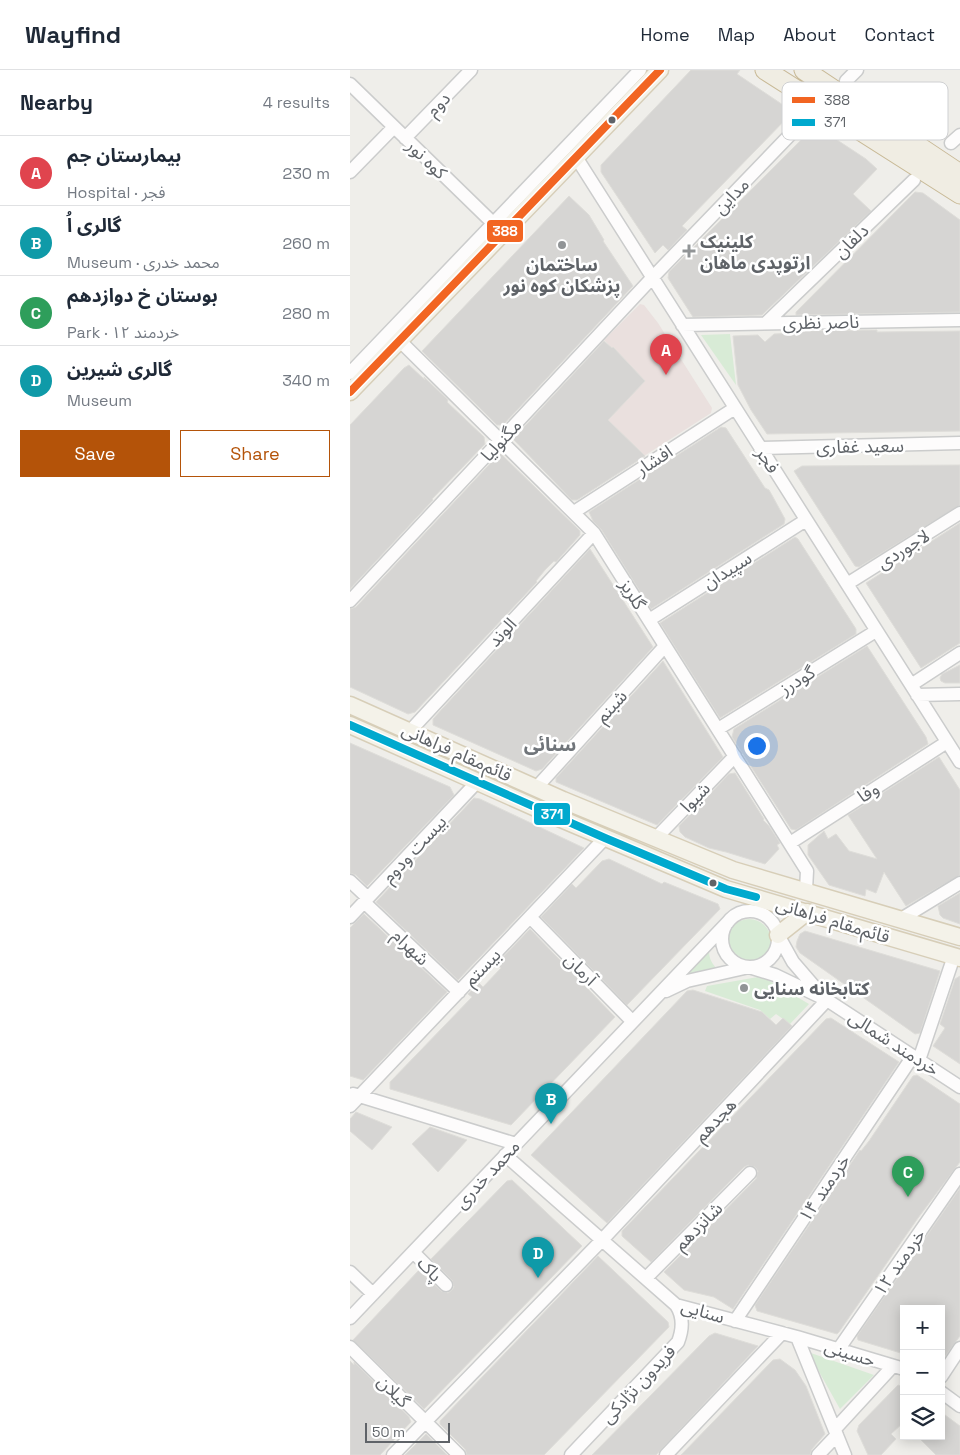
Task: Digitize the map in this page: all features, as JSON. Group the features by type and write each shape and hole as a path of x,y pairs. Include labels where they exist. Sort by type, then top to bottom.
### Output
{"highway":[{"path":"765,70 784,82"},
{"path":"804,70 822,82"},
{"path":"875,140 960,194"},
{"path":"909,140 960,174"}],"main road":[{"path":"350,392 400,341 498,228 576,157 660,70"},
{"name":"قائم‌مقام فراهانی","path":"350,705 536,788 733,870 960,937"},
{"name":"قائم‌مقام فراهانی","path":"350,725 605,838 726,889 957,957"},
{"path":"756,897 764,878"},
{"path":"778,935 807,912"}],"street":[{"name":"دوم","path":"405,138 471,70"},
{"path":"350,373 498,228 640,70"},
{"path":"846,81 857,70"},
{"name":"کوه نور","path":"350,84 498,228"},
{"path":"350,172 394,127"},
{"name":"مداین","path":"652,278 785,140"},
{"name":"فجر","path":"576,157 960,762"},
{"name":"دلفان","path":"766,323 914,180"},
{"name":"مگنولیا","path":"350,601 652,278"},
{"name":"ناصر نظری","path":"682,325 960,320"},
{"name":"گلریز","path":"400,341 594,533 808,871 806,890"},
{"name":"افشار","path":"574,512 735,408"},
{"name":"سعید غفاری","path":"760,448 960,444"},
{"name":"لاجوردی","path":"846,584 960,513"},
{"name":"سپیدان","path":"649,620 806,520"},
{"name":"الوند","path":"410,731 594,533"},
{"name":"گودرز","path":"718,729 876,631"},
{"name":"شبنم","path":"536,788 666,646"},
{"path":"914,690 960,653"},
{"path":"914,690 960,694"},
{"name":"وفا","path":"790,843 947,742"},
{"name":"شیوا","path":"656,839 735,756"},
{"name":"بیست ودوم","path":"350,917 477,782"},
{"name":"بیستم","path":"350,1106 355,1094 458,992 605,838"},
{"name":"شهرام","path":"350,882 458,992"},
{"path":"901,919 960,883"},
{"name":"محمد خدری","path":"350,1318 655,997 732,918 756,897"},
{"path":"655,997 688,981 757,967 771,958 776,951 778,935 771,921 758,912 743,912 732,918 724,929 722,938 726,955 732,962 749,968"},
{"name":"آرمان","path":"530,917 632,1022"},
{"name":"خردمند شمالی","path":"778,935 793,962 827,1000"},
{"name":"خردمند ۱۴","path":"735,1320 916,1058 957,957"},
{"name":"خردمند شمالی","path":"749,968 786,980 827,1000 960,1087"},
{"name":"هجدهم","path":"393,1455 602,1240 827,1000"},
{"path":"355,1094 516,1144"},
{"name":"سنایی","path":"505,1155 676,1305 796,1337"},
{"name":"شانزدهم","path":"646,1278 750,1173"},
{"name":"خردمند ۱۲","path":"838,1350 960,1174"},
{"name":"پاک","path":"413,1252 446,1286"},
{"path":"350,1272 373,1294"},
{"name":"فریدون نژادکی","path":"571,1455 678,1342 682,1332 682,1321 680,1310 676,1305"},
{"path":"666,1455 782,1333"},
{"path":"796,1337 845,1455"},
{"name":"حسینی","path":"796,1337 898,1368"},
{"name":"گیلان","path":"350,1347 459,1455"},
{"path":"945,1370 960,1348"},
{"path":"818,1455 836,1432 898,1368"},
{"path":"945,1395 960,1406"}],"shaded area":[{"path":"640,304 644,305 658,323 712,408 711,413 644,456 607,419 645,381 604,340"}],"green space":[{"path":"730,334 736,385 701,335"},
{"path":"753,919 765,925 770,932 770,950 765,957 758,962 745,963 737,960 730,953 727,937 730,929 737,922"},
{"path":"710,943 710,958 719,971 676,979"},
{"path":"758,977 768,980 809,1004 790,1024 776,1014 770,1019 760,1010 705,991 707,986"},
{"path":"808,1352 874,1375 840,1409"}],"building":[{"path":"691,70 740,70 737,74 782,104 782,123 682,226 687,230 668,250 663,245 655,253 601,172 601,165"},
{"path":"801,140 837,140 866,159 877,169 853,194 871,211 762,315 693,317 668,278 669,272"},
{"path":"915,192 923,193 960,220 960,312 796,315 796,312"},
{"path":"569,196 589,215 603,241 633,286 503,425 497,425 422,351"},
{"path":"877,330 877,332 960,331 960,431 767,434 751,410 738,385 733,336 758,335 765,342 774,334 796,333 796,331"},
{"path":"604,341 613,347 645,381 608,420 645,456 577,500 572,500 513,439"},
{"path":"409,365 448,400 447,402 484,437 485,444 350,589 350,425"},
{"path":"721,427 726,428 765,488 769,490 785,519 784,524 651,609 589,512"},
{"path":"500,453 580,531 580,535 556,562 554,561 545,570 537,582 415,712 408,714 350,687 350,609 356,607"},
{"path":"960,465 960,505 859,567 855,566 794,471 802,466"},
{"path":"960,523 960,643 921,668 866,583"},
{"path":"795,537 856,629 856,634 720,718 660,623"},
{"path":"590,549 653,647 542,769 536,771 433,725 433,719"},
{"path":"867,646 926,737 928,744 796,830 791,829 732,737 734,729"},
{"path":"663,661 723,757 657,825 556,782 556,778"},
{"path":"960,665 960,683 945,683 941,681 942,674"},
{"path":"350,743 450,787 454,795 367,886 356,875 350,873"},
{"path":"939,757 960,790 960,875 906,906 884,872 876,893 866,889 865,896 829,885 808,855 808,845 824,831 828,839 836,834 849,851 877,859 848,815"},
{"path":"735,773 763,820 780,843 777,845 779,849 765,864 709,848 685,837 680,832 679,826 729,774"},
{"path":"474,798 480,799 584,848 458,980 376,902"},
{"path":"609,859 662,884 664,882 718,904 720,909 627,1005 541,917 572,884 576,888 602,861"},
{"path":"960,893 960,924 943,918 940,915 938,906"},
{"path":"364,914 447,992 363,1080 350,1076 350,928"},
{"path":"530,929 615,1017 511,1125 390,1089 390,1082 472,997 468,994 479,983 483,987 501,968 496,964"},
{"path":"805,931 940,971 920,1033 915,1034 800,953 796,947 797,941 800,934"},
{"path":"960,976 960,1064 933,1046 945,1028 940,1024 955,979"},
{"path":"693,990 762,1012 776,1025 783,1018 792,1026 607,1223 531,1155 687,991"},
{"path":"831,1018 899,1062 733,1309 714,1297 684,1290 664,1272 756,1179 758,1171 755,1167 748,1165 744,1167 651,1262 622,1236 622,1231 826,1019"},
{"path":"917,1075 960,1104 960,1162 918,1218 837,1334 757,1311 755,1305 860,1150 869,1141 913,1076"},
{"path":"356,1112 392,1127 372,1150 350,1131 350,1119"},
{"path":"430,1127 467,1140 438,1172 412,1144"},
{"path":"512,1180 582,1246 424,1409 353,1340 419,1270 441,1291 448,1293 452,1290 454,1287 452,1280 431,1259 507,1181"},
{"path":"960,1188 960,1336 945,1357 945,1305 900,1305 900,1353 858,1340 857,1336"},
{"path":"598,1256 668,1322 669,1327 544,1455 467,1455 465,1449 440,1424 440,1421"},
{"path":"715,1333 758,1346 656,1455 592,1455 709,1336"},
{"path":"780,1359 795,1370 806,1386 825,1434 812,1449 810,1455 681,1455 773,1360"},
{"path":"350,1361 354,1365 354,1362 409,1417 411,1422 380,1455 350,1455"},
{"path":"898,1385 900,1386 900,1426 891,1434 896,1439 881,1455 868,1455 857,1431 859,1425"},
{"path":"945,1415 960,1426 960,1455 936,1455 921,1440 945,1440"},
{"path":"426,1434 447,1455 405,1455"}],"transit line":[{"name":"388","path":"350,392 660,70"},
{"name":"371","path":"350,725 605,838 726,889 756,897"}],"place":[{"name":"ساختمان پزشکان کوه نور","path":"562,245"},
{"name":"کلینیک ارتوپدی ماهان","path":"689,251"},
{"name":"بیمارستان جم","path":"666,375"},
{"name":"كتابخانه سنایی","path":"744,988"},
{"name":"گالری اُ","path":"551,1124"},
{"name":"بوستان خ دوازدهم","path":"908,1197"},
{"name":"گالری شیرین","path":"538,1278"}],"district":[{"name":"سنائی","path":"550,744"}]}
